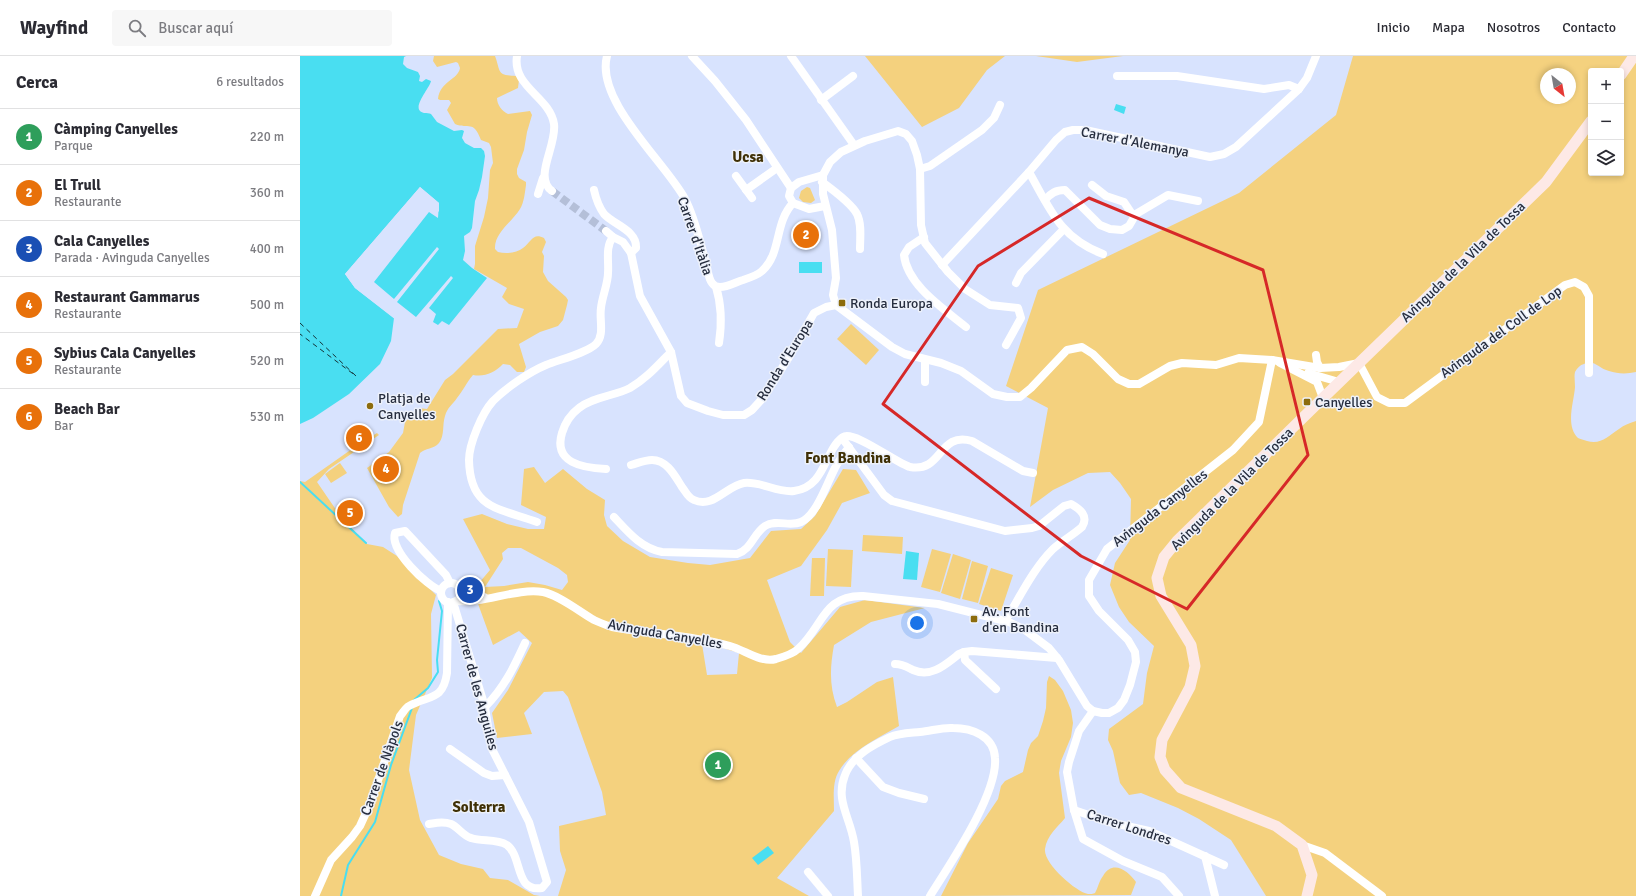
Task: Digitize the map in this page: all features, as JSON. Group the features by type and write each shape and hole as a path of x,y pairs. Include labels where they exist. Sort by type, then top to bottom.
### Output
{"main road":[{"path":"1624,71 1634,56"},
{"name":"Avinguda de la Vila de Tossa","path":"1302,845 1276,826 1181,788 1165,770 1160,757 1162,740 1190,688 1195,666 1191,645 1161,596 1157,578 1164,557 1177,541 1546,182 1588,125"},
{"path":"1302,845 1312,875 1307,896"}],"street":[{"path":"517,56 517,66 520,77 524,84 547,108 554,123 553,144 538,194"},
{"name":"Carrer d'Itàlia","path":"607,56 606,72 613,96 625,118 685,200 692,217 708,272 713,284 716,287 725,286 762,272 774,251 786,210 793,203"},
{"path":"692,56 715,81 746,120 791,188"},
{"path":"791,56 854,145"},
{"name":"Carrer d'Alemanya","path":"942,265 1029,172 1056,140 1066,132 1073,130 1085,130 1210,157 1224,154 1236,147 1298,89 1307,78 1316,56"},
{"path":"821,100 854,76"},
{"path":"1117,76 1176,76 1264,89 1289,85 1298,89"},
{"path":"920,169 930,166 982,130 994,118 1000,105"},
{"path":"1006,345 1021,318 1018,308 990,305 965,289 942,265 925,243 921,225 920,169 912,141 906,134 898,131 854,145 841,152 830,162 823,179 825,206 832,230 836,278 833,295 836,305 892,347 905,354 941,363 961,370 993,394 1007,397 1020,397 1031,388 1067,350 1082,347 1093,354 1118,379 1128,384 1139,384 1170,366 1182,363 1216,365 1239,358 1272,360 1320,368 1339,368 1359,363"},
{"path":"746,190 778,168"},
{"path":"1029,172 1063,230 1073,239 1088,248 1103,254"},
{"path":"736,176 752,198"},
{"path":"543,177 546,184 552,191"},
{"path":"823,179 799,182 791,188 789,196 793,203 809,209 825,206"},
{"path":"823,179 857,214 860,228 860,249"},
{"path":"1092,185 1106,196 1124,202 1134,217"},
{"name":"Ronda d'Europa","path":"594,190 603,213 626,230 635,242 636,248 631,253 640,296 671,352 681,396 687,403 708,412 723,415 744,415 752,410 763,398 789,358 814,313 826,307 836,305"},
{"path":"1045,200 1050,194 1058,190 1065,190 1100,225 1110,229 1122,230 1129,226 1134,217 1168,195 1198,201"},
{"path":"1016,283 1021,273 1063,230"},
{"path":"606,231 613,237 624,242 631,253"},
{"path":"537,522 490,505 478,496 474,491 470,474 471,446 489,407 503,392 544,366 591,347 599,340 601,330 600,310 608,275 608,247 613,237"},
{"path":"924,237 909,247 904,255 905,264 917,284 966,327"},
{"name":"Avinguda del Coll de Lop","path":"1359,363 1377,397 1389,403 1405,403 1565,285 1576,282 1584,287 1589,296 1589,373"},
{"path":"716,287 722,313 719,343"},
{"path":"606,469 590,469 578,465 566,458 560,444 565,425 573,414 584,404 620,392 639,382 671,352"},
{"path":"1316,355 1320,368"},
{"path":"925,360 925,382"},
{"path":"1272,360 1294,369 1339,382"},
{"name":"Avinguda Canyelles","path":"452,602 471,601 532,592 543,592 596,622 612,627 717,642 735,647 764,659 774,659 787,655 798,649 831,606 843,598 853,596 938,604 1005,621 1025,630 1049,648 1057,658 1082,701 1093,710 1102,713 1109,713 1118,708 1124,700 1130,685 1136,662 1135,652 1128,640 1099,611 1089,596 1089,580 1107,549 1233,450 1259,422 1272,360"},
{"path":"1294,369 1317,382 1323,398"},
{"path":"631,465 652,460 662,462 670,470 688,496 698,502 713,500 743,483 758,484 784,491 794,491 804,488 816,479 838,442 842,438 850,435 858,438 904,465 916,468 930,464 947,445 955,439 963,438 972,441 1024,471 1033,473"},
{"path":"842,438 884,495 892,501 980,523 998,530 1015,531 1039,526 1064,506 1071,504 1082,510 1085,518 1085,524 1051,551 1036,570 1005,621"},
{"path":"614,517 634,538 652,550 662,552 737,554 747,549 762,528 768,524 800,523 807,519 814,510 835,467 849,447"},
{"path":"441,591 429,585 401,556 395,542 395,533 405,531 446,574 450,583"},
{"path":"450,583 456,584 460,590 459,598 452,602 442,598 441,591 444,586 450,583"},
{"name":"Avinguda Canyelles","path":"460,590 476,596 491,598"},
{"name":"Carrer de les Anguiles","path":"429,824 440,822 451,824 470,838 506,845 514,852 518,870 525,883 536,889 542,888 547,882 529,822 491,747 485,707 452,602"},
{"name":"Carrer de Nàpols","path":"315,896 331,860 352,838 360,826 370,804 400,716 408,707 440,693 445,685 452,602"},
{"path":"485,707 498,694 513,671 525,643"},
{"path":"895,664 904,665 921,673 932,672 964,652 972,651 1057,658"},
{"path":"964,652 965,660 996,689"},
{"path":"1093,710 1079,731 1069,762 1068,772 1074,810 1083,839 1123,861 1162,877 1179,896"},
{"path":"858,896 854,843 852,831 842,802 841,788 845,774 856,758 892,736 953,728 984,735 994,747 996,759 992,781 984,804 930,896"},
{"path":"450,749 484,773 492,776 505,775"},
{"path":"856,758 883,787 899,793 924,799"},
{"name":"Carrer Londres","path":"1074,810 1109,822 1149,832 1224,865"},
{"path":"1302,845 1325,853 1382,896"},
{"path":"1205,856 1215,896"},
{"path":"808,872 828,896"}],"highlighted area":[{"path":"1089,198 1263,270 1308,455 1187,609 1081,556 883,404 978,266"}],"shaded area":[{"path":"434,56 495,56 500,72 505,75 516,76 519,80 518,88 497,98 500,108 508,114 530,111 532,115 524,150 517,169 519,178 526,182 525,191 521,207 517,214 500,233 495,243 495,249 501,253 515,252 521,250 532,238 540,236 544,238 546,242 542,252 544,256 543,272 548,281 568,300 563,320 558,326 540,332 519,344 526,367 524,372 517,372 510,365 503,364 489,374 473,375 446,413 442,437 439,443 420,453 403,505 402,514 398,517 389,507 367,468 389,452 403,433 405,422 419,408 427,409 445,380 453,374 498,329 517,328 524,309 509,304 502,297 507,288 474,269 475,246 484,217 488,198 490,170 493,163 491,147 489,143 481,140 476,129 473,127 455,124 447,110 451,103 449,100 438,99 442,88 459,72 460,68 456,62 437,67 433,61"},
{"path":"865,56 1005,56 987,70 959,108 922,127"},
{"path":"1036,56 1123,56 1077,62"},
{"path":"1353,56 1636,56 1636,372 1616,373 1605,370 1594,363 1583,364 1580,366 1575,372 1575,387 1571,420 1574,433 1578,438 1592,442 1600,441 1623,426 1636,421 1636,896 1266,896 1231,840 1199,819 1178,808 1141,793 1129,795 1120,783 1113,751 1108,740 1109,729 1143,704 1147,673 1154,646 1129,622 1119,607 1110,585 1115,563 1130,540 1131,499 1110,472 1088,473 1053,490 1030,507 1048,408 1006,386 1038,290 1239,193 1336,115"},
{"path":"807,187 810,188 815,200 811,203 803,202 799,198 801,191"},
{"path":"851,324 879,350 866,365 837,339"},
{"path":"377,433 379,435 329,469 317,482 341,517 367,544 383,547 397,556 436,595 431,614 432,678 416,715 409,770 420,820 439,855 461,864 483,869 490,878 508,880 534,895 540,896 300,896 300,481 305,482"},
{"path":"340,463 347,473 331,483 325,474"},
{"path":"534,467 545,483 563,469 587,489 605,500 604,515 607,526 623,541 650,557 710,565 750,558 771,531 801,529 815,516 843,469 856,470 870,493 842,503 827,530 801,566 767,580 790,642 801,653 840,607 865,600 925,608 871,622 834,645 831,684 837,707 877,682 893,677 899,726 866,745 850,757 844,764 835,780 834,811 777,878 809,896 558,896 566,870 560,851 559,826 606,815 602,792 568,697 563,691 544,692 524,713 532,734 497,738 492,713 508,690 532,643 519,631 493,645 473,590 490,570 463,519 482,514 507,524 528,529 544,529 546,517 521,505 524,469","holes":["508,548 521,548 558,568 567,575 568,582 562,590 528,582 504,586 485,587 503,559 502,553","702,644 720,647 739,653 737,674 707,675"]},
{"path":"863,535 903,537 902,554 862,551"},
{"path":"828,549 853,550 851,587 826,586"},
{"path":"932,549 951,554 940,592 921,587"},
{"path":"953,554 971,560 960,599 941,593"},
{"path":"812,558 825,558 824,596 810,596"},
{"path":"972,561 988,566 978,603 962,599"},
{"path":"991,568 1013,575 1001,611 979,604"},
{"path":"1049,676 1055,680 1063,691 1071,710 1073,723 1071,737 1061,761 1059,773 1065,818 1048,840 1045,849 1046,855 1049,862 1061,876 1076,888 1088,894 1095,893 1100,880 1107,871 1111,868 1120,868 1129,874 1136,882 1131,895 941,896 968,843 998,799 1001,786 1005,781 1023,772 1028,750 1031,743 1038,736 1043,721 1046,708 1047,682"}],"water":[{"path":"300,56 406,56 404,57 403,64 407,68 418,72 420,76 419,81 422,82 426,79 431,81 419,103 420,111 431,114 437,122 454,131 464,131 462,138 465,143 474,148 481,148 484,151 485,156 482,177 475,201 472,228 470,232 464,236 465,251 463,260 487,278 449,325 442,321 438,325 433,322 436,314 429,308 453,278 451,276 416,317 397,302 439,249 437,247 394,299 374,282 429,212 438,218 439,203 420,187 345,274 355,288 394,318 391,341 380,364 349,394 313,418 300,424"},
{"path":"1116,104 1126,107 1124,114 1114,110"},
{"path":"799,262 822,262 822,273 799,273"},
{"path":"906,551 919,553 917,580 903,579"},
{"path":"768,846 774,853 758,865 752,858"}],"pier":[{"path":"420,187 439,203 439,212 437,210 437,204 420,190 348,274 357,287 395,317 396,320 355,288 345,274"}],"waterway":[{"path":"300,482 366,543"},
{"path":"414,700 428,688 438,672 437,660 442,611 439,601"},
{"path":"341,896 348,865 375,822 391,765 412,708"}],"ferry route":[{"path":"300,323 356,376 300,334"}],"tunnel":[{"path":"552,191 606,231"}],"place":[{"name":"El Trull","path":"806,235"},
{"name":"Ronda Europa","path":"842,303"},
{"name":"Canyelles","path":"1307,402"},
{"name":"Platja de Canyelles","path":"370,406"},
{"name":"Beach Bar","path":"359,438"},
{"name":"Restaurant Gammarus","path":"386,469"},
{"name":"Sybius Cala Canyelles","path":"350,513"},
{"name":"Cala Canyelles","path":"470,590"},
{"name":"Av. Font d'en Bandina","path":"974,619"},
{"name":"Càmping Canyelles","path":"718,765"}],"district":[{"name":"Ucsa","path":"748,157"},
{"name":"Font Bandina","path":"848,458"},
{"name":"Solterra","path":"479,807"}]}
